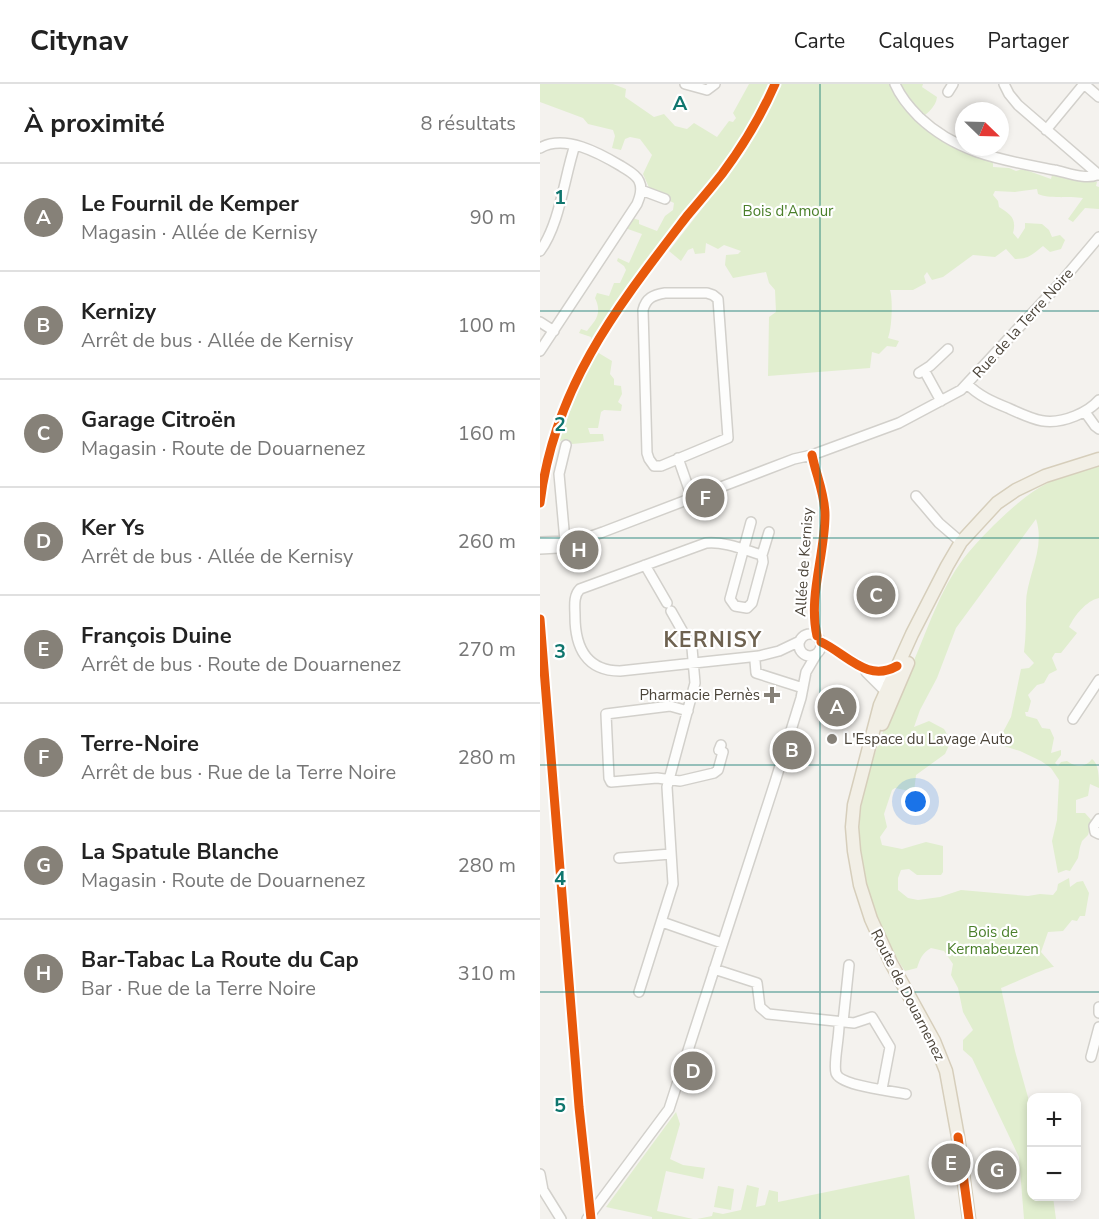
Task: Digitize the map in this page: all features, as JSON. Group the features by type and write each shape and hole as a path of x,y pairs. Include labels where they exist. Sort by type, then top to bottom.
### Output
{"main road":[{"name":"Route de Douarnenez","path":"969,1219 946,1071 934,1041 880,942 863,897 852,827 854,805 880,705 892,688 897,666 939,580 962,542 997,503 1016,490 1045,476 1099,459"},
{"name":"Route de Douarnenez","path":"861,775 892,688 939,580"},
{"name":"Route de Douarnenez","path":"952,1109 951,1134 962,1219"}],"street":[{"path":"685,84 707,90 716,84"},
{"path":"895,84 909,108 942,136 963,148 979,154 1051,169 1089,176 1099,174"},
{"path":"1004,84 1013,100 1099,174"},
{"path":"1046,130 1084,84 1099,97"},
{"path":"540,148 554,143 575,145 606,157 632,172 638,178 641,190 637,204 540,351"},
{"path":"540,251 555,222 566,172 575,145"},
{"path":"641,190 665,199"},
{"name":"Rue de la Terre Noire","path":"545,545 570,541 899,423 959,392 1099,237"},
{"path":"707,293 716,297 719,304 728,438 678,458 656,466 652,465 649,459 643,310 647,299 656,294 707,293"},
{"path":"540,322 554,331"},
{"path":"941,401 922,371 948,349"},
{"path":"967,384 982,397 1051,423 1085,412 1099,400"},
{"path":"1085,412 1099,429"},
{"path":"566,445 559,474 570,541"},
{"name":"Allée de Kernisy","path":"806,672 802,645 813,612 825,514 823,495 812,455"},
{"path":"678,458 692,498"},
{"path":"916,495 939,523 962,542"},
{"path":"751,522 730,599 735,606 747,608 752,603 769,532"},
{"path":"762,555 712,542 706,543 584,586 577,592 575,630 580,648 592,663 613,671 779,651 802,645 810,634 818,646 836,651 892,688"},
{"path":"639,992 673,884 668,780 695,687 690,643 645,565"},
{"name":"Allée de Kernisy","path":"587,1219 669,1108 803,688 806,672 818,646 813,612"},
{"path":"802,645 810,656 818,646"},
{"path":"756,662 756,673 803,688"},
{"path":"874,677 897,666"},
{"path":"874,677 880,705"},
{"path":"1073,719 1099,681"},
{"path":"688,711 670,706 610,712 605,716 611,782 682,781 716,772 723,752 719,750 721,745"},
{"path":"1099,819 1094,826 1095,832 1099,834"},
{"path":"619,858 671,854"},
{"path":"662,922 722,943"},
{"path":"849,965 836,1075 843,1081 906,1094"},
{"path":"714,969 757,983 760,1007 765,1012 858,1023 872,1017 890,1047 882,1089"},
{"path":"1099,1007 1099,1013"},
{"path":"1091,1057 1099,1027"},
{"path":"540,1174 543,1190 561,1219"}],"green space":[{"name":"Bois d'Amour","path":"540,84 613,84 626,89 625,97 654,117 664,114 675,126 687,129 694,123 717,137 729,121 733,122 736,118 733,113 749,84 771,84 744,134 650,259 592,344 591,337 579,333 581,329 587,331 596,318 597,293 609,296 614,283 620,283 626,270 617,261 618,258 629,263 642,234 625,228 632,218 639,220 639,224 657,231 665,216 673,210 674,203 651,192 643,174 652,155 640,139 630,137 625,139 621,150 612,148 615,136 613,130 588,124 583,118 540,102"},
{"name":"Bois d'Amour","path":"781,84 923,84 922,87 937,97 927,114 917,121 925,129 955,147 955,156 979,156 993,161 993,167 1016,171 1023,169 1051,179 1052,175 1059,174 1097,182 1099,209 1085,208 1073,222 1068,219 1083,198 1042,196 1038,194 1037,189 1015,192 995,191 993,195 999,207 1013,220 1013,233 1018,239 1025,228 1025,223 1042,224 1049,230 1052,237 1060,235 1065,240 1061,249 1050,252 1043,246 1030,256 1020,259 1015,259 1006,249 995,257 973,255 943,277 932,280 927,272 924,276 926,283 913,290 890,290 892,314 888,338 899,341 896,347 887,346 879,354 872,352 870,368 768,376 769,317 776,312 775,290 769,283 766,272 733,278 725,265 726,255 738,254 741,251 724,245 718,249 706,243 705,253 695,254 693,248 688,250 681,261 669,251 743,156 768,113"},
{"path":"597,352 612,361 610,374 614,379 614,385 621,386 622,394 618,402 622,405 621,411 604,410 601,412 598,428 588,428 590,434 603,434 604,441 572,444 568,440 558,441 586,372"},
{"name":"Bois de Kermabeuzen","path":"1099,458 1099,598 1085,605 1074,618 1069,627 1077,633 1061,653 1055,653 1052,658 1057,670 1049,674 1044,683 1037,685 1028,695 1031,701 1028,712 1025,712 1026,716 1037,719 1042,728 1050,729 1054,738 1051,753 1061,750 1061,755 1055,763 1058,766 1061,762 1067,761 1083,766 1092,759 1096,764 1099,788 1090,784 1088,796 1076,800 1076,813 1085,813 1092,821 1088,835 1082,841 1078,858 1070,871 1058,873 1052,841 1057,820 1059,780 1051,768 1041,761 1004,746 1003,732 1011,717 1021,669 1029,668 1034,663 1024,652 1027,594 1039,541 1036,519 956,628 937,678 914,727 929,721 944,729 951,741 945,754 916,775 914,792 895,788 892,790 884,814 887,827 880,837 882,845 902,849 926,842 943,846 941,875 917,875 909,869 901,870 898,890 908,898 918,900 940,897 961,890 1028,896 1053,895 1058,884 1069,878 1070,887 1083,881 1089,893 1085,916 1080,916 1077,921 1072,920 1063,931 1048,932 1041,952 1054,967 1001,988 1027,1094 1027,1201 1054,1201 1056,1219 1024,1219 1019,1157 972,1058 963,1050 963,1040 973,1030 963,1012 958,988 951,975 953,964 944,951 931,948 922,956 917,968 905,971 890,944 869,892 859,842 859,830 865,786 879,742 951,577 968,553 990,529 1026,497 1050,482"},
{"path":"676,1112 680,1124 670,1159 683,1165 705,1168 703,1179 666,1171 657,1211 693,1219 652,1219 652,1217 606,1207"},
{"path":"909,1175 915,1219 697,1219 712,1216 713,1212 723,1214 741,1210 747,1185 759,1188 756,1207 765,1205 769,1190 778,1192 778,1202"},
{"path":"718,1186 734,1189 731,1210 714,1207"}],"cycle path":[{"path":"540,503 559,421 574,385 593,349 637,282 737,153 758,119 775,84"},
{"path":"812,455 825,507 814,606 817,636"},
{"path":"540,619 579,1107 591,1219"},
{"path":"821,642 867,669 876,671 897,666"},
{"path":"958,1137 969,1219"}],"place":[{"name":"Terre-Noire","path":"705,498"},
{"name":"Bar-Tabac La Route du Cap","path":"579,550"},
{"name":"Garage Citroën","path":"876,595"},
{"name":"Pharmacie Pernès","path":"772,695"},
{"name":"Le Fournil de Kemper","path":"837,707"},
{"name":"L'Espace du Lavage Auto","path":"832,739"},
{"name":"Kernizy","path":"792,750"},
{"name":"Ker Ys","path":"693,1071"},
{"name":"François Duine","path":"951,1163"},
{"name":"La Spatule Blanche","path":"997,1170"}],"district":[{"name":"KERNISY","path":"713,640"}]}
